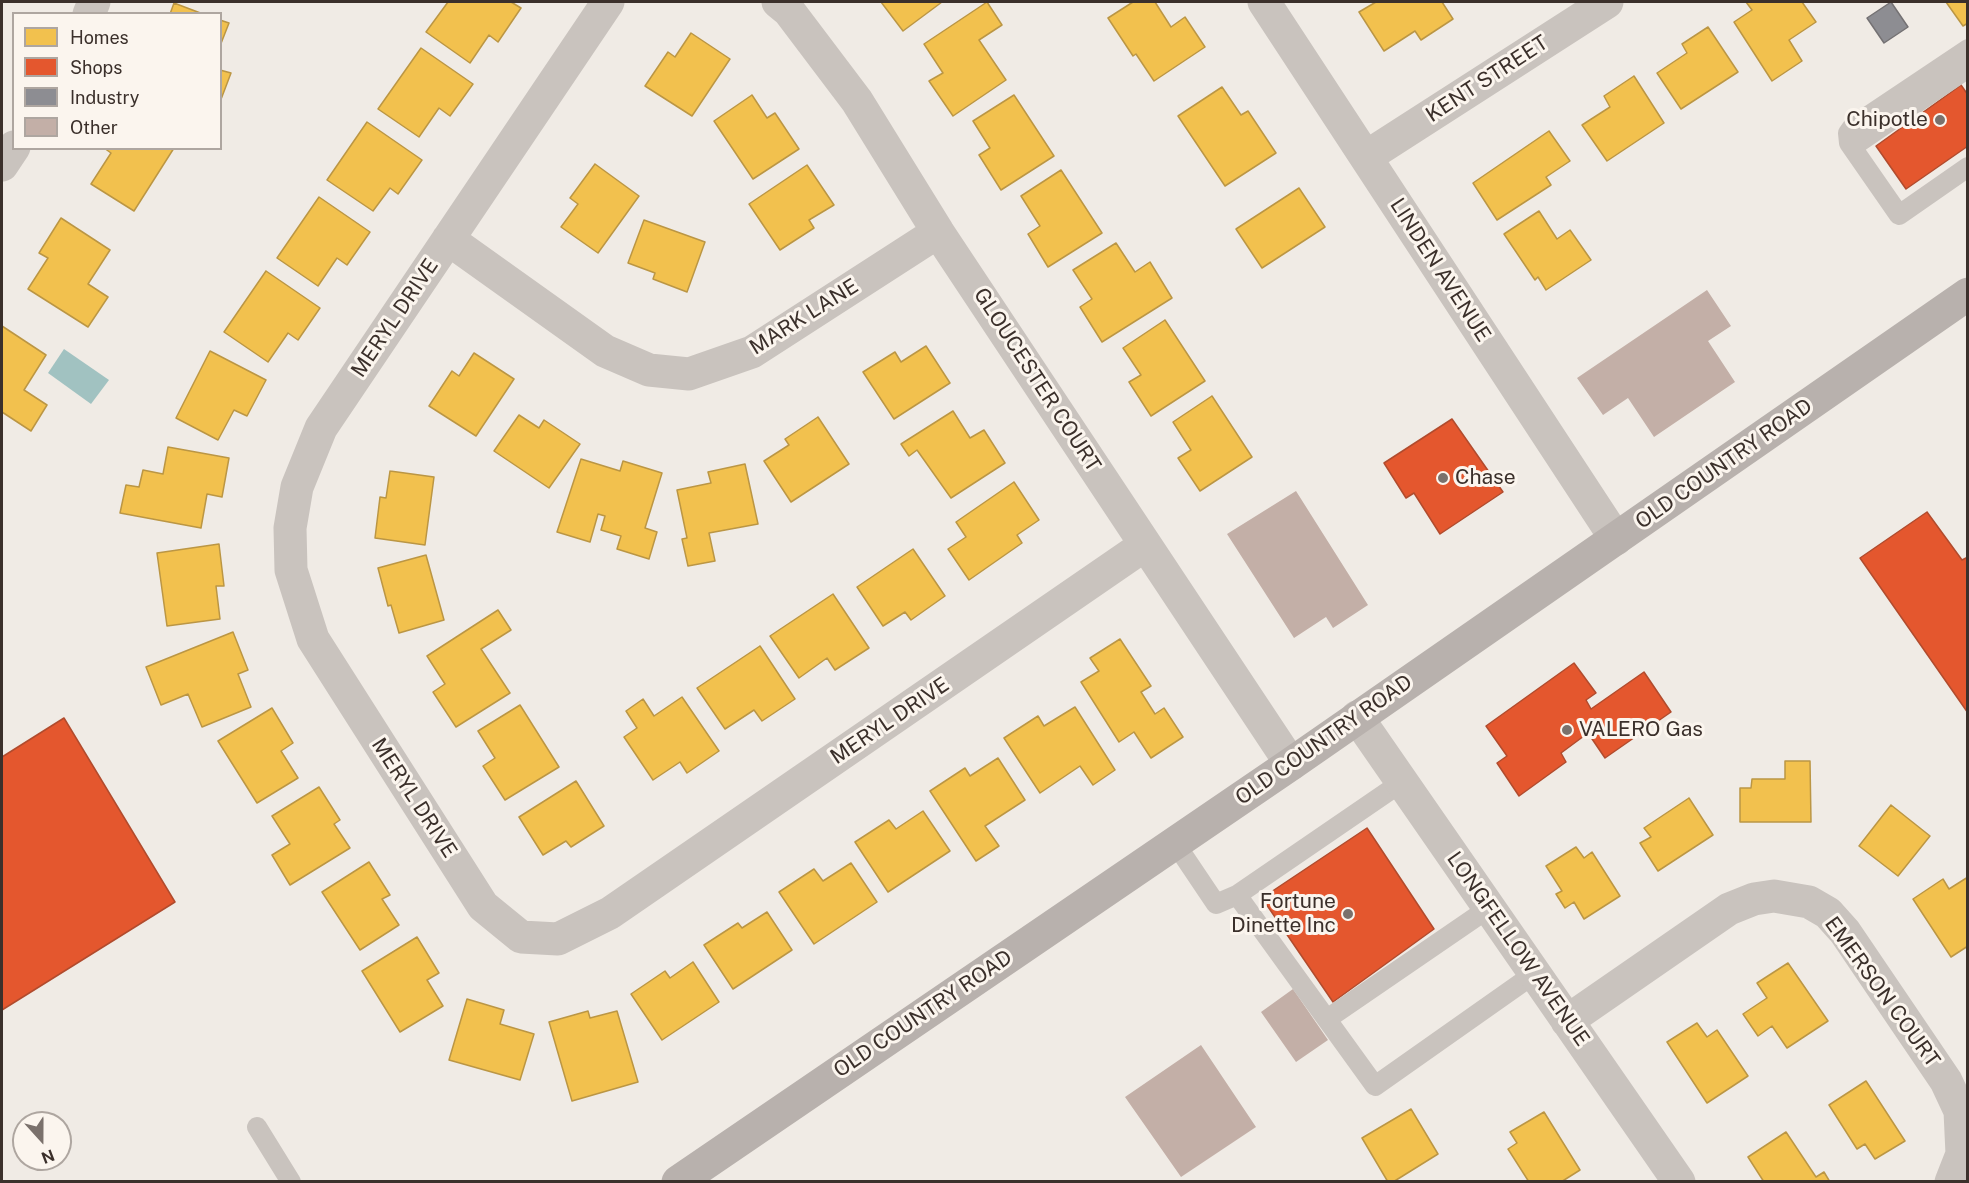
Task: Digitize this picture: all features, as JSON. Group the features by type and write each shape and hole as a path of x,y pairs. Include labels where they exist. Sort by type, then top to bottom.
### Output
{"main road":[{"name":"OLD COUNTRY ROAD","path":"678,1182 1291,764 1968,294"}],"street":[{"name":"MERYL DRIVE","path":"608,2 321,428 297,487 290,528 291,570 313,639 483,906 520,937 558,939 610,913 1145,545"},
{"name":"GLOUCESTER COURT","path":"778,2 789,11 856,101 938,232 1291,764"},
{"name":"LINDEN AVENUE","path":"1264,2 1616,539"},
{"name":"KENT STREET","path":"1366,157 1607,2"},
{"path":"2,165 12,150"},
{"name":"MARK LANE","path":"448,239 605,351 649,370 689,374 752,352 938,232"},
{"name":"LONGFELLOW AVENUE","path":"1357,717 1679,1182"},
{"name":"EMERSON COURT","path":"1567,1021 1729,909 1754,899 1774,896 1809,902 1828,913 1845,933 1946,1081 1960,1111 1962,1154 1956,1176 1951,1182"}],"lane":[{"path":"1968,49 1853,126 1848,133 1851,147 1899,215 1968,167"},
{"path":"1851,147 1968,68"},
{"path":"1174,843 1216,904 1237,895 1402,782"},
{"path":"1237,895 1375,1086 1534,974"},
{"path":"1328,1019 1490,908"},
{"path":"257,1127 291,1182"}],"water":[{"path":"64,349 109,380 91,404 48,373"}],"building: Homes":[{"path":"448,2 511,2 521,8 498,42 489,35 470,63 426,32"},
{"path":"881,2 942,2 903,31"},
{"path":"987,2 1002,25 979,40 1006,80 953,116 929,81 943,73 924,44"},
{"path":"1133,2 1155,2 1171,27 1185,17 1205,47 1154,81 1136,54 1133,56 1108,18"},
{"path":"1376,2 1442,2 1453,19 1421,40 1415,31 1384,51 1359,12"},
{"path":"1746,2 1802,2 1816,22 1789,40 1802,61 1772,81 1734,22 1752,10"},
{"path":"1946,2 1968,2 1968,23 1963,26"},
{"path":"174,3 198,12 171,12"},
{"path":"222,21 229,23 222,41"},
{"path":"1708,27 1738,72 1681,109 1657,73 1687,53 1682,44"},
{"path":"691,33 730,59 692,116 645,86 668,52 675,57"},
{"path":"421,48 473,84 450,116 439,108 419,137 378,109"},
{"path":"222,71 231,73 222,97"},
{"path":"1634,76 1664,123 1607,161 1582,125 1610,107 1604,96"},
{"path":"1222,87 1241,115 1248,111 1276,153 1225,186 1178,116"},
{"path":"752,95 767,118 775,113 799,149 753,179 714,121"},
{"path":"1014,95 1054,156 1001,190 979,155 990,148 973,121"},
{"path":"367,122 422,160 398,194 390,188 373,211 327,180"},
{"path":"1549,131 1570,161 1546,177 1551,185 1497,220 1473,183"},
{"path":"107,150 173,150 134,211 91,184 111,153"},
{"path":"595,164 639,196 598,253 561,227 578,204 570,198"},
{"path":"807,165 834,205 809,220 814,228 780,250 749,204"},
{"path":"1061,170 1102,233 1048,267 1028,234 1040,226 1021,196"},
{"path":"1299,188 1325,227 1262,268 1236,229"},
{"path":"319,197 370,232 347,265 337,258 318,286 277,258"},
{"path":"1539,211 1557,239 1570,230 1591,260 1546,290 1538,277 1535,280 1504,234"},
{"path":"61,218 110,250 88,284 108,297 88,327 28,289 48,258 39,253"},
{"path":"644,220 705,242 687,292 653,279 655,273 628,263"},
{"path":"1116,243 1135,272 1150,262 1172,298 1102,342 1080,307 1092,299 1073,270"},
{"path":"266,271 320,308 298,340 288,333 268,362 224,332"},
{"path":"1165,320 1205,381 1151,416 1129,382 1141,375 1123,348"},
{"path":"2,326 46,355 24,390 47,405 31,431 2,412"},
{"path":"926,346 950,383 894,419 863,372 895,352 901,362"},
{"path":"210,351 266,380 247,416 234,410 218,440 176,418"},
{"path":"474,353 514,379 476,436 429,406 452,371 459,376"},
{"path":"1212,396 1252,457 1200,491 1178,458 1191,450 1173,422"},
{"path":"953,411 970,438 984,430 1005,463 951,498 917,450 909,456 901,444"},
{"path":"519,415 539,428 544,420 580,444 549,488 494,451"},
{"path":"818,417 849,464 791,502 764,461 789,445 785,439"},
{"path":"168,447 229,458 222,497 207,494 201,528 120,513 126,485 139,487 143,470 163,474"},
{"path":"581,459 620,471 623,461 662,473 645,528 657,532 649,559 617,549 621,536 601,530 605,516 598,514 590,542 557,532"},
{"path":"745,464 758,524 709,533 715,561 688,566 682,539 687,538 677,490 711,483 708,472"},
{"path":"390,471 434,477 425,545 375,538 380,497 386,498"},
{"path":"1014,482 1039,520 1017,535 1022,543 969,580 948,549 966,537 956,522"},
{"path":"219,544 224,586 216,586 220,619 167,626 157,553"},
{"path":"913,549 945,596 911,620 905,612 883,626 857,587"},
{"path":"426,555 444,620 399,633 391,605 388,606 378,568"},
{"path":"833,594 869,648 835,670 827,658 799,678 770,636"},
{"path":"498,610 511,630 481,649 510,693 456,727 433,692 445,684 427,656"},
{"path":"233,632 248,670 238,674 251,707 202,727 188,694 161,705 146,667"},
{"path":"1120,639 1151,686 1141,692 1155,714 1164,708 1183,737 1151,758 1134,732 1119,742 1081,682 1099,671 1090,658"},
{"path":"760,646 795,699 762,721 754,710 725,729 697,688"},
{"path":"682,697 719,751 687,773 680,762 653,780 624,737 637,728 626,711 643,699 654,716"},
{"path":"520,705 559,767 505,800 483,766 495,758 478,731"},
{"path":"1075,707 1115,770 1093,785 1080,766 1040,793 1004,738 1038,716 1044,726"},
{"path":"272,708 293,743 281,751 298,778 257,803 218,741"},
{"path":"998,758 1025,800 985,826 999,846 976,861 930,791 965,768 970,776"},
{"path":"1785,761 1810,761 1811,822 1740,822 1740,788 1751,788 1752,779 1785,779"},
{"path":"576,781 604,826 571,847 566,841 543,855 519,817"},
{"path":"319,787 340,820 334,824 350,848 290,885 272,855 290,844 272,816"},
{"path":"1689,798 1713,835 1658,871 1640,843 1651,837 1644,828"},
{"path":"1891,805 1930,836 1898,876 1859,846"},
{"path":"923,811 950,851 888,892 855,842 889,820 896,829"},
{"path":"1576,847 1584,858 1592,852 1620,896 1584,919 1574,902 1565,908 1556,894 1562,891 1546,866"},
{"path":"369,862 390,895 382,899 399,925 360,950 322,892"},
{"path":"851,863 877,902 814,944 779,892 814,869 823,881"},
{"path":"1968,877 1968,946 1951,957 1913,899 1943,879 1949,889"},
{"path":"767,912 792,950 733,989 704,945 738,923 742,928"},
{"path":"417,937 439,973 427,980 443,1006 400,1032 362,971"},
{"path":"693,962 719,1002 662,1040 631,994 665,971 670,978"},
{"path":"1788,963 1828,1021 1787,1048 1772,1026 1758,1036 1743,1014 1767,998 1757,983"},
{"path":"467,999 504,1010 500,1024 534,1034 520,1080 449,1060"},
{"path":"588,1011 590,1018 617,1011 638,1082 572,1101 549,1022"},
{"path":"1697,1023 1707,1037 1717,1030 1748,1076 1707,1103 1667,1042"},
{"path":"1866,1081 1905,1141 1875,1159 1865,1144 1857,1149 1829,1105"},
{"path":"1411,1109 1438,1154 1393,1182 1388,1182 1362,1138"},
{"path":"1544,1112 1580,1170 1561,1182 1529,1182 1508,1149 1517,1143 1510,1132"},
{"path":"1786,1132 1816,1177 1824,1172 1830,1182 1764,1182 1748,1157"}],"building: Shops":[{"name":"Chipotle","path":"1961,85 1968,95 1968,146 1906,189 1876,146"},
{"name":"Chase","path":"1452,419 1503,492 1440,534 1414,493 1406,498 1384,463"},
{"path":"1927,512 1962,560 1968,557 1968,713 1860,558"},
{"name":"VALERO Gas","path":"1574,663 1596,693 1586,700 1591,709 1644,672 1671,712 1605,758 1588,733 1561,753 1566,762 1519,796 1497,763 1507,756 1486,726"},
{"path":"64,718 175,902 2,1010 2,757"},
{"name":"Fortune Dinette Inc","path":"1367,828 1434,929 1333,1002 1262,898"}],"building: Industry":[{"path":"1891,2 1908,27 1884,43 1867,18"}],"building: Other":[{"path":"1707,290 1731,326 1708,341 1735,382 1654,437 1628,398 1603,415 1577,378"},
{"path":"1296,491 1368,605 1333,628 1326,617 1294,638 1227,534"},
{"path":"1293,989 1328,1040 1296,1062 1261,1012"},
{"path":"1201,1045 1256,1127 1181,1177 1125,1097"}],"place":[{"name":"Chipotle","path":"1940,120"},
{"name":"Chase","path":"1443,478"},
{"name":"VALERO Gas","path":"1567,730"},
{"name":"Fortune Dinette Inc","path":"1348,914"}]}
